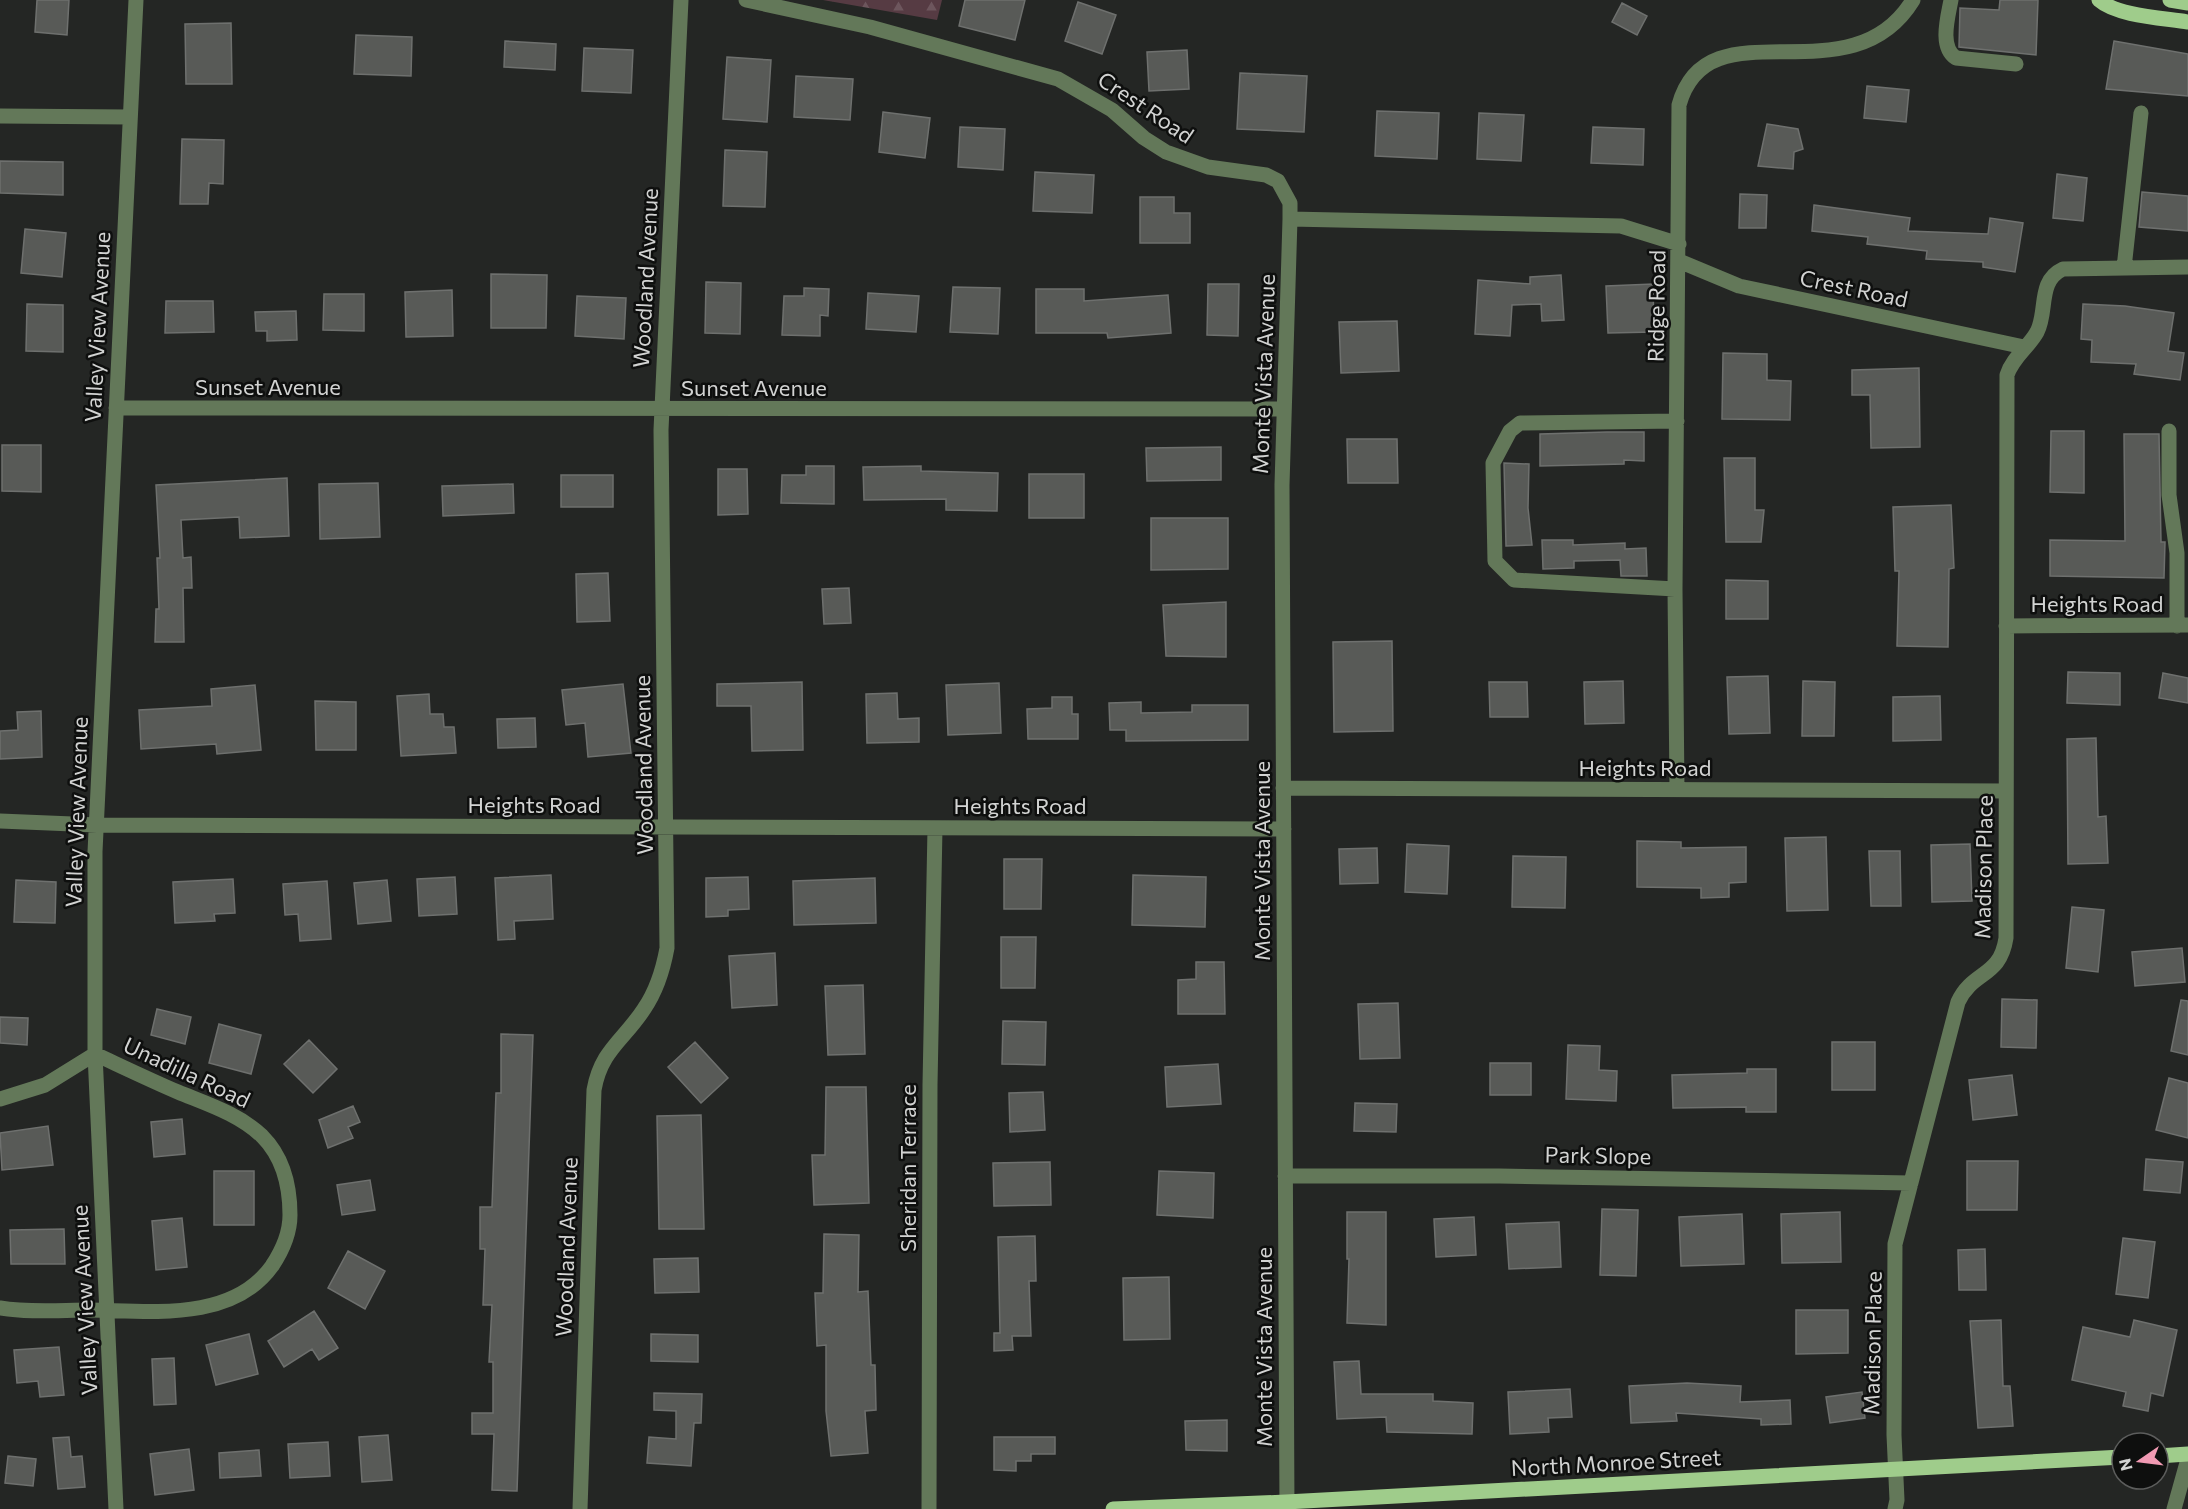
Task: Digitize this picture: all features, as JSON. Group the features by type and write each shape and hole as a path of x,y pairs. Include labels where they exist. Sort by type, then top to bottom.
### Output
{"main road":[{"path":"2099,0 2105,5 2134,14 2188,22"},
{"path":"2170,0 2188,3"},
{"path":"2170,1456 2188,1456"},
{"name":"North Monroe Street","path":"1113,1509 1286,1506 1895,1469 2110,1459"}],"street":[{"path":"0,116 129,117 136,0"},
{"name":"Woodland Avenue","path":"580,1509 594,1090 598,1071 606,1054 643,1011 662,973 667,948 662,409 681,0"},
{"name":"Crest Road","path":"746,0 870,27 1026,68 1058,79 1088,94 1112,110 1144,138 1166,152 1208,167 1266,175 1278,181 1290,202 1290,219"},
{"name":"Ridge Road","path":"1677,789 1674,589 1679,105 1683,88 1693,71 1708,57 1725,49 1742,46 1838,47 1858,43 1893,24 1913,0"},
{"path":"1951,0 1946,45 1949,54 1956,58 2016,64"},
{"path":"2141,113 2124,268 2188,267"},
{"name":"Valley View Avenue","path":"116,1509 95,1054 97,825 129,117"},
{"path":"1290,219 1621,226 1679,244"},
{"name":"Monte Vista Avenue","path":"1286,1506 1284,409 1290,219"},
{"name":"Crest Road","path":"1679,261 1739,286 2024,347"},
{"name":"Madison Place","path":"1894,1509 1897,1500 1895,1244 1959,1002 1968,986 1997,965 2004,950 2007,375 2011,363 2037,332 2048,281 2054,273 2063,269 2124,268"},
{"name":"Sunset Avenue","path":"116,408 1284,409"},
{"path":"1674,589 1514,580 1495,561 1492,463 1498,448 1510,431 1520,423 1677,421"},
{"path":"2169,431 2169,495 2177,553 2182,625"},
{"name":"Heights Road","path":"2006,626 2182,625"},
{"name":"Heights Road","path":"1283,788 2006,791"},
{"name":"Heights Road","path":"0,821 97,825 1284,829"},
{"name":"Sheridan Terrace","path":"929,1509 930,1085 935,828"},
{"path":"0,1099 45,1085 95,1054"},
{"name":"Unadilla Road","path":"0,1308 186,1309 218,1305 238,1297 266,1274 278,1258 290,1219 290,1196 286,1177 277,1156 263,1137 247,1124 95,1054"},
{"name":"Park Slope","path":"1285,1176 1499,1176 1911,1183"},
{"path":"2174,1509 2188,1456"}],"green space":[{"path":"823,0 942,0 937,20"}],"building":[{"path":"37,0 69,0 67,35 35,32"},
{"path":"965,0 1025,0 1015,40 959,26"},
{"path":"2000,0 2038,0 2036,55 1959,47 1960,8 1999,10"},
{"path":"1078,2 1116,15 1102,54 1065,41"},
{"path":"1622,3 1647,16 1637,35 1612,22"},
{"path":"231,23 232,84 186,84 185,24"},
{"path":"356,35 412,37 411,76 354,74"},
{"path":"505,41 556,44 555,70 504,67"},
{"path":"2114,41 2188,54 2188,96 2106,89"},
{"path":"584,48 633,50 631,93 582,91"},
{"path":"1187,50 1189,89 1149,91 1147,52"},
{"path":"727,57 771,60 767,122 723,119"},
{"path":"1240,73 1307,76 1304,132 1237,129"},
{"path":"796,76 853,79 850,120 794,117"},
{"path":"1867,86 1909,90 1906,122 1864,118"},
{"path":"1377,111 1439,113 1437,159 1375,156"},
{"path":"883,112 930,118 925,158 879,152"},
{"path":"1479,113 1524,115 1521,161 1477,159"},
{"path":"1767,124 1798,129 1803,149 1794,152 1793,169 1758,166"},
{"path":"960,127 1005,129 1003,170 958,167"},
{"path":"1593,127 1644,129 1643,165 1591,163"},
{"path":"182,139 224,140 223,184 209,183 208,204 180,204"},
{"path":"725,150 767,152 765,207 723,206"},
{"path":"0,161 63,162 63,195 0,193"},
{"path":"1035,172 1094,175 1092,213 1033,211"},
{"path":"2057,174 2087,178 2083,221 2053,218"},
{"path":"2142,192 2188,196 2188,231 2139,227"},
{"path":"1740,194 1767,195 1766,228 1739,228"},
{"path":"1140,197 1174,197 1174,213 1190,213 1190,243 1140,243"},
{"path":"1814,205 1910,218 1908,231 1988,234 1990,218 2023,223 2015,272 1983,267 1983,262 1926,259 1927,251 1867,244 1868,237 1812,231"},
{"path":"25,229 66,233 62,277 21,273"},
{"path":"491,274 547,275 546,328 491,328"},
{"path":"1561,275 1564,320 1542,321 1541,304 1512,305 1510,336 1475,334 1478,280 1530,284 1530,277"},
{"path":"706,282 741,283 740,334 705,333"},
{"path":"1208,284 1239,284 1238,336 1207,335"},
{"path":"1653,284 1654,332 1608,333 1606,286"},
{"path":"953,287 1000,288 998,334 950,332"},
{"path":"804,288 829,289 828,316 820,315 820,336 782,335 784,296 804,296"},
{"path":"1036,289 1084,289 1084,301 1168,295 1171,333 1108,338 1107,333 1036,333"},
{"path":"452,290 453,336 406,337 405,292"},
{"path":"868,293 919,296 916,332 866,329"},
{"path":"324,294 364,294 364,331 323,330"},
{"path":"577,296 626,298 624,339 575,336"},
{"path":"166,301 213,301 214,332 165,333"},
{"path":"27,304 63,305 63,352 26,351"},
{"path":"2083,304 2125,306 2174,313 2168,351 2184,353 2180,380 2134,374 2136,364 2091,362 2092,340 2081,339"},
{"path":"296,311 297,340 267,341 267,331 256,331 255,312"},
{"path":"1397,321 1399,371 1341,373 1339,322"},
{"path":"1723,353 1767,354 1767,380 1791,381 1790,420 1722,419"},
{"path":"1919,368 1920,447 1871,448 1870,395 1852,395 1852,370"},
{"path":"2051,431 2084,431 2084,493 2050,492"},
{"path":"1644,432 1644,461 1624,460 1624,464 1540,466 1540,434"},
{"path":"2124,434 2159,434 2161,542 2165,542 2164,578 2050,576 2050,540 2125,541"},
{"path":"1347,439 1397,439 1398,483 1348,483"},
{"path":"2,445 41,445 41,492 2,491"},
{"path":"1221,447 1221,480 1147,481 1146,448"},
{"path":"1724,458 1755,458 1755,510 1764,510 1761,542 1726,542"},
{"path":"1504,463 1529,464 1528,508 1532,545 1506,546"},
{"path":"806,466 834,466 834,504 781,503 782,475 806,475"},
{"path":"921,466 921,471 998,473 997,511 946,510 946,499 864,500 863,467"},
{"path":"718,469 747,469 748,514 718,515"},
{"path":"1029,474 1084,474 1084,518 1029,518"},
{"path":"561,475 613,475 613,507 561,507"},
{"path":"287,478 289,536 240,538 239,517 181,520 183,558 191,557 192,588 183,588 184,642 155,642 156,609 159,609 157,558 160,558 156,485"},
{"path":"378,483 380,537 320,539 319,484"},
{"path":"513,484 514,513 443,516 442,486"},
{"path":"1951,505 1954,568 1949,569 1948,647 1897,646 1899,571 1895,571 1893,507"},
{"path":"1151,518 1228,518 1228,569 1151,570"},
{"path":"1542,540 1573,540 1573,545 1625,543 1625,549 1646,548 1647,576 1621,576 1620,560 1574,561 1574,568 1543,569"},
{"path":"608,573 610,621 577,622 576,574"},
{"path":"1726,580 1768,581 1768,619 1726,619"},
{"path":"849,588 851,623 824,624 822,589"},
{"path":"1226,602 1226,657 1166,656 1163,605"},
{"path":"1392,641 1393,731 1334,732 1333,642"},
{"path":"2068,672 2120,673 2120,705 2067,703"},
{"path":"2163,673 2188,678 2188,703 2159,698"},
{"path":"1768,676 1770,733 1729,734 1727,677"},
{"path":"1623,681 1624,723 1585,724 1584,682"},
{"path":"1803,681 1835,682 1834,736 1802,736"},
{"path":"802,682 803,750 752,751 751,706 717,706 717,684"},
{"path":"1489,682 1527,682 1528,717 1490,717"},
{"path":"999,683 1001,733 948,735 946,685"},
{"path":"623,684 631,753 588,757 585,723 566,725 562,690"},
{"path":"255,685 261,750 217,754 216,744 141,749 139,710 212,706 211,689"},
{"path":"897,693 898,719 919,718 919,742 867,743 866,694"},
{"path":"429,694 430,714 443,714 444,727 454,727 456,753 401,756 397,696"},
{"path":"1940,696 1941,740 1893,741 1893,697"},
{"path":"1052,697 1072,697 1072,714 1078,714 1078,739 1028,739 1027,709 1052,708"},
{"path":"315,701 356,702 356,750 316,750"},
{"path":"1141,702 1141,713 1192,712 1192,705 1248,705 1248,740 1126,741 1126,730 1110,730 1109,703"},
{"path":"41,711 42,757 0,759 0,731 18,730 17,712"},
{"path":"535,718 536,747 498,748 497,719"},
{"path":"2096,738 2098,817 2106,816 2108,863 2068,864 2067,739"},
{"path":"1826,837 1828,910 1787,911 1785,838"},
{"path":"1637,841 1681,842 1681,848 1746,847 1746,882 1729,883 1729,897 1701,898 1701,888 1637,887"},
{"path":"1407,844 1449,846 1447,894 1405,892"},
{"path":"1970,844 1972,901 1932,902 1931,845"},
{"path":"1377,848 1378,883 1340,884 1339,849"},
{"path":"1869,851 1900,851 1901,906 1871,906"},
{"path":"1513,856 1566,857 1565,908 1512,907"},
{"path":"1004,859 1042,859 1041,909 1004,909"},
{"path":"551,875 553,919 514,921 515,939 498,940 495,878"},
{"path":"1133,875 1206,877 1205,927 1132,925"},
{"path":"455,877 457,914 419,916 417,879"},
{"path":"748,877 749,909 728,910 728,916 706,917 706,878"},
{"path":"875,878 876,923 794,925 793,881"},
{"path":"233,879 235,913 214,914 215,921 175,923 173,882"},
{"path":"16,880 56,882 55,923 14,922"},
{"path":"387,880 391,921 358,924 354,883"},
{"path":"327,881 331,939 300,941 298,914 285,915 283,884"},
{"path":"2072,907 2104,910 2098,972 2066,968"},
{"path":"1001,937 1036,937 1035,988 1001,988"},
{"path":"2182,948 2185,982 2135,986 2132,952"},
{"path":"775,953 777,1005 732,1008 729,956"},
{"path":"1196,962 1224,962 1225,1014 1178,1014 1178,980 1196,979"},
{"path":"863,985 865,1054 828,1055 825,986"},
{"path":"2002,999 2037,1000 2036,1048 2001,1047"},
{"path":"2181,1000 2188,1001 2188,1055 2171,1051"},
{"path":"1398,1003 1400,1058 1360,1059 1358,1004"},
{"path":"157,1009 191,1017 185,1044 151,1035"},
{"path":"0,1017 28,1018 27,1045 0,1043"},
{"path":"1003,1021 1046,1022 1045,1065 1002,1064"},
{"path":"219,1024 261,1035 251,1074 209,1063"},
{"path":"501,1034 533,1035 517,1491 492,1490 494,1434 472,1434 472,1413 493,1413 493,1362 489,1362 492,1305 483,1305 485,1249 480,1249 480,1207 492,1207 496,1093 501,1093"},
{"path":"309,1040 337,1069 313,1093 284,1064"},
{"path":"695,1042 728,1078 701,1103 668,1067"},
{"path":"1832,1042 1875,1042 1875,1090 1832,1090"},
{"path":"1568,1045 1600,1046 1599,1070 1617,1071 1616,1101 1566,1099"},
{"path":"1490,1063 1531,1063 1531,1095 1490,1095"},
{"path":"1218,1064 1221,1104 1167,1107 1165,1067"},
{"path":"1747,1069 1776,1069 1776,1112 1746,1112 1746,1107 1673,1108 1672,1075 1747,1073"},
{"path":"2012,1075 2017,1115 1973,1120 1969,1080"},
{"path":"2169,1078 2188,1083 2188,1138 2156,1130"},
{"path":"826,1087 866,1087 869,1203 814,1205 812,1155 825,1155"},
{"path":"1043,1092 1045,1130 1010,1132 1009,1093"},
{"path":"1355,1103 1397,1104 1396,1132 1354,1131"},
{"path":"353,1106 360,1122 348,1127 353,1138 328,1148 319,1120"},
{"path":"701,1115 704,1229 659,1229 657,1116"},
{"path":"182,1119 185,1154 154,1157 151,1122"},
{"path":"48,1126 53,1165 2,1170 0,1133"},
{"path":"2146,1159 2183,1162 2180,1193 2144,1190"},
{"path":"1967,1161 2018,1161 2017,1210 1967,1210"},
{"path":"1050,1162 1051,1205 994,1206 993,1163"},
{"path":"214,1171 254,1171 254,1225 214,1225"},
{"path":"1159,1171 1214,1173 1213,1218 1157,1215"},
{"path":"370,1180 375,1210 342,1215 337,1185"},
{"path":"1602,1209 1638,1210 1636,1276 1600,1275"},
{"path":"1347,1212 1386,1212 1386,1325 1347,1323 1349,1259 1347,1259"},
{"path":"1840,1212 1841,1262 1782,1263 1781,1214"},
{"path":"1742,1214 1744,1264 1681,1266 1679,1217"},
{"path":"1474,1217 1476,1255 1436,1257 1434,1219"},
{"path":"182,1218 187,1267 156,1270 152,1221"},
{"path":"1559,1222 1561,1267 1509,1269 1506,1224"},
{"path":"64,1229 65,1264 11,1264 10,1230"},
{"path":"824,1234 859,1235 858,1292 868,1291 871,1365 875,1365 876,1410 865,1411 868,1453 831,1456 826,1411 826,1345 817,1346 815,1293 823,1293"},
{"path":"1035,1236 1036,1281 1029,1281 1031,1336 1012,1336 1013,1350 994,1351 994,1333 1000,1333 998,1237"},
{"path":"2123,1238 2155,1242 2148,1298 2116,1294"},
{"path":"1985,1249 1986,1290 1959,1290 1958,1250"},
{"path":"348,1251 385,1271 365,1309 328,1288"},
{"path":"698,1258 699,1292 655,1293 654,1259"},
{"path":"1169,1277 1170,1339 1124,1340 1123,1278"},
{"path":"1796,1310 1848,1310 1848,1353 1796,1354"},
{"path":"314,1311 338,1348 319,1360 312,1349 284,1367 268,1341"},
{"path":"2001,1320 2003,1386 2010,1386 2013,1426 1978,1428 1970,1321"},
{"path":"2134,1320 2177,1330 2163,1396 2151,1393 2148,1411 2123,1406 2126,1392 2072,1380 2083,1327 2130,1337"},
{"path":"249,1334 258,1374 216,1385 206,1345"},
{"path":"651,1334 698,1335 698,1362 651,1361"},
{"path":"59,1347 64,1395 40,1397 38,1381 17,1383 14,1350"},
{"path":"174,1358 176,1404 154,1405 152,1359"},
{"path":"1359,1361 1361,1394 1433,1394 1433,1401 1473,1403 1472,1434 1387,1432 1386,1417 1337,1419 1334,1362"},
{"path":"1687,1383 1741,1386 1740,1402 1790,1400 1791,1424 1761,1425 1761,1419 1676,1413 1677,1421 1631,1423 1629,1386"},
{"path":"1570,1389 1572,1417 1548,1418 1549,1432 1510,1434 1508,1392"},
{"path":"1862,1392 1865,1418 1830,1423 1826,1397"},
{"path":"654,1393 702,1394 701,1423 694,1423 691,1466 647,1463 649,1437 676,1439 676,1411 654,1410"},
{"path":"1227,1420 1227,1451 1186,1450 1185,1421"},
{"path":"388,1435 392,1480 362,1482 359,1437"},
{"path":"69,1437 71,1457 82,1456 85,1487 58,1489 53,1438"},
{"path":"994,1437 1055,1437 1055,1454 1031,1454 1031,1461 1016,1461 1016,1471 994,1470"},
{"path":"328,1442 330,1476 290,1478 288,1444"},
{"path":"189,1449 194,1490 155,1495 150,1454"},
{"path":"259,1450 261,1476 220,1478 219,1453"},
{"path":"8,1456 36,1459 33,1486 5,1483"}]}
